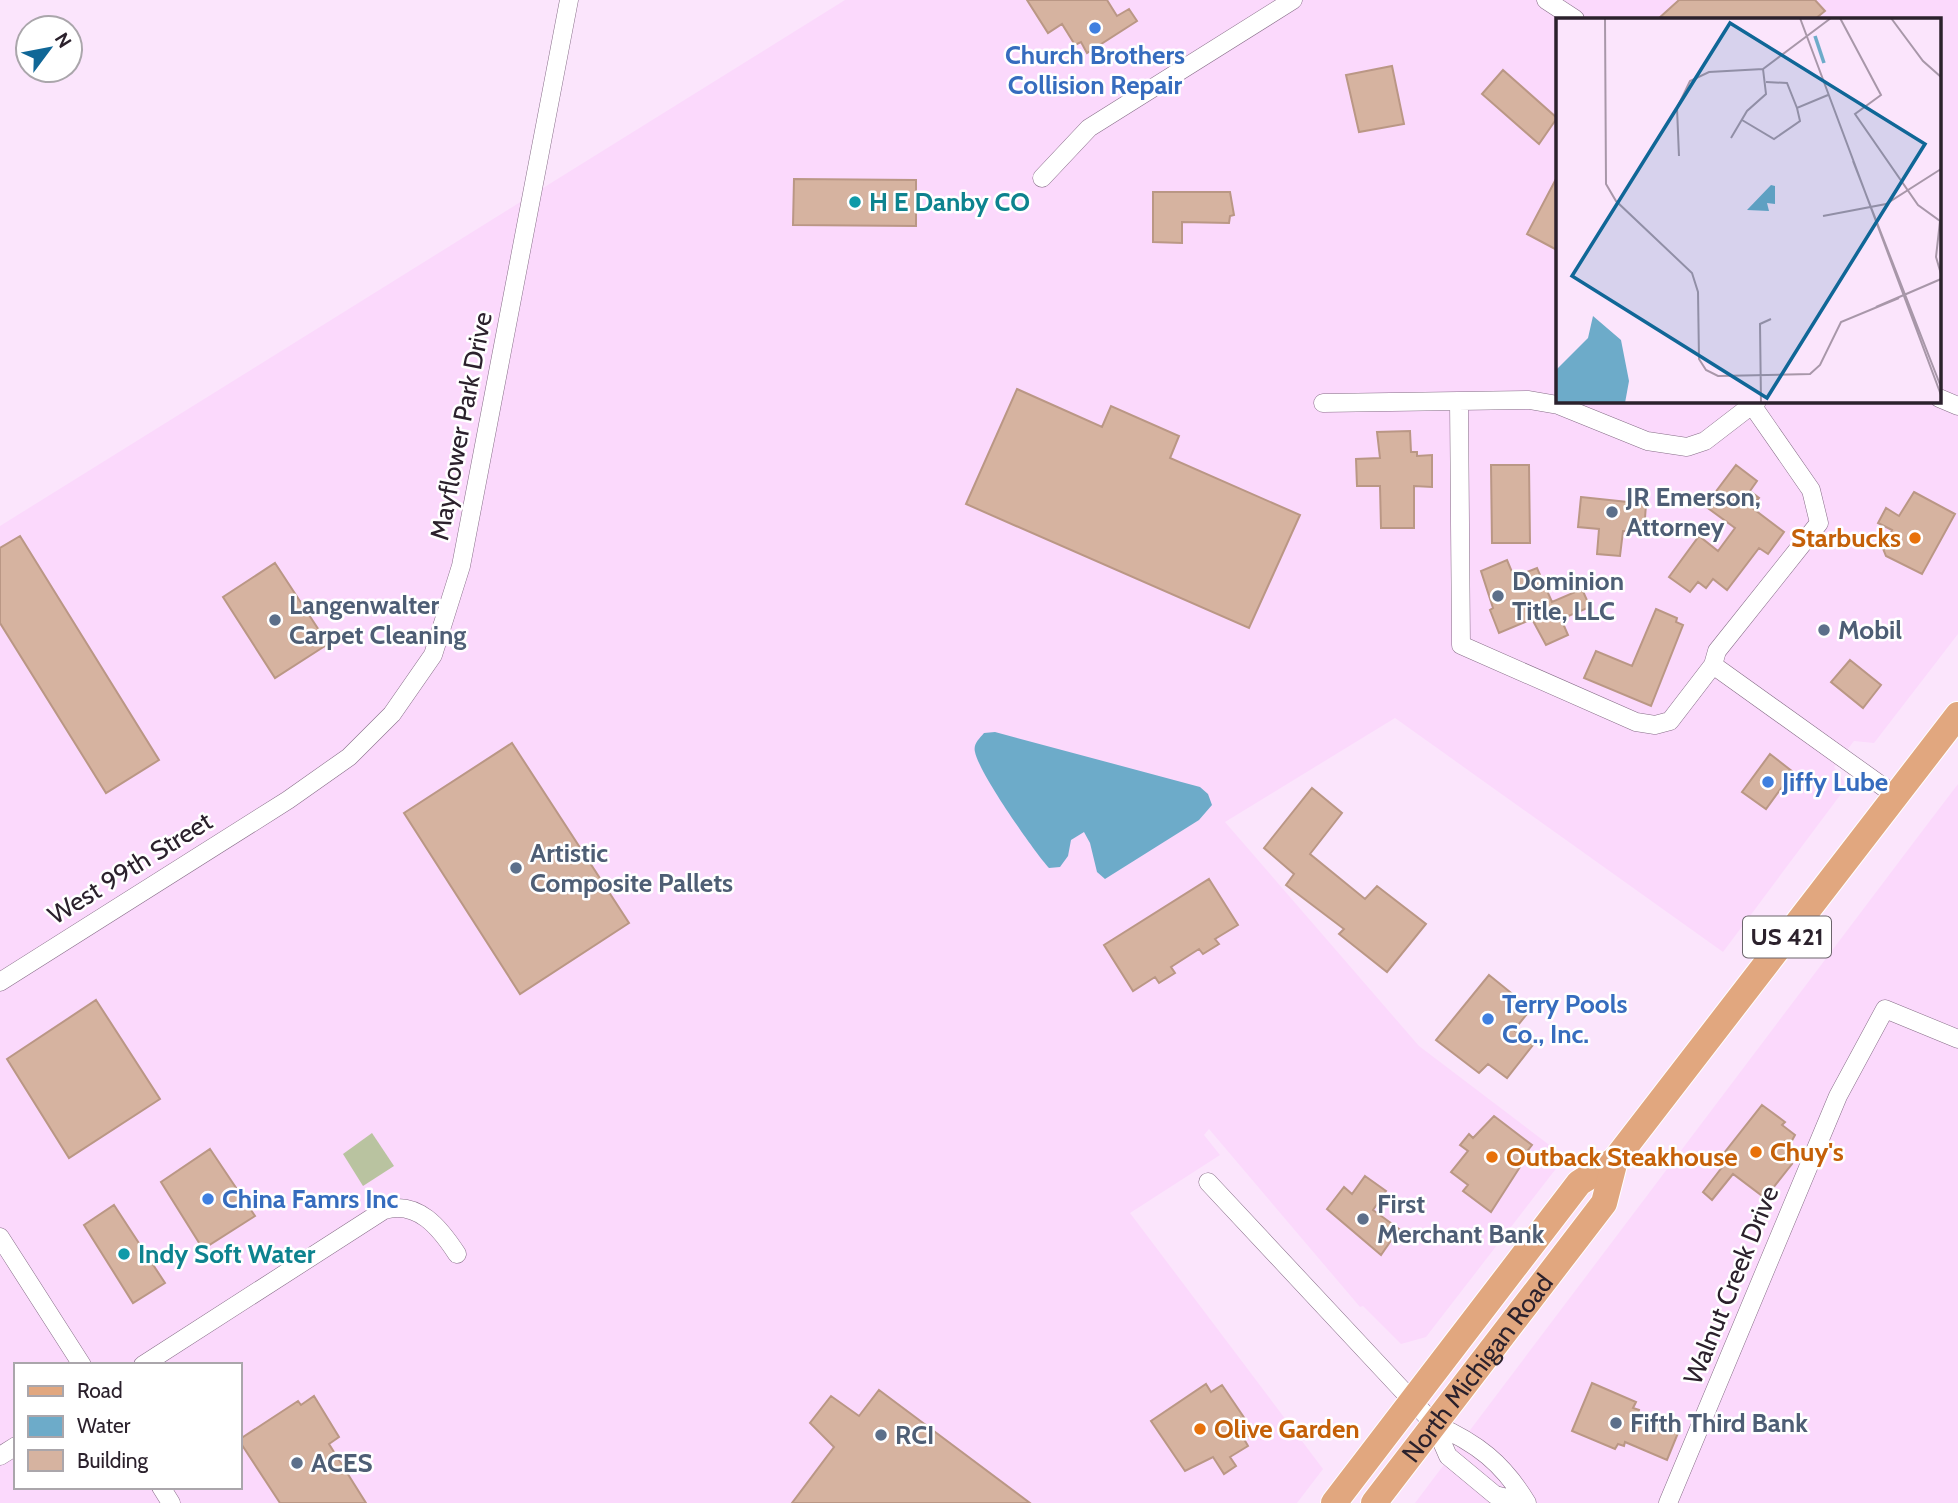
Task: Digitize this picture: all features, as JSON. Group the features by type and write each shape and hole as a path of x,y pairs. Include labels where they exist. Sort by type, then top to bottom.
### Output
{"main road":[{"name":"North Michigan Road","path":"1334,1503 1578,1183 1615,1160 1958,715"},
{"name":"North Michigan Road","path":"1374,1503 1604,1203 1615,1160"}],"street":[{"name":"Mayflower Park Drive","path":"288,800 349,757 392,714 433,655 461,566 569,0"},
{"path":"1042,178 1090,128 1293,0"},
{"path":"1546,0 1573,18"},
{"path":"1940,398 1958,406"},
{"path":"1323,403 1459,401 1529,400 1558,405 1647,441 1687,447 1705,441 1754,403 1811,490 1819,523 1717,651 1713,665 1670,721 1655,725 1636,722 1461,645 1459,401"},
{"path":"1713,665 1896,796"},
{"name":"West 99th Street","path":"0,982 288,800"},
{"name":"Walnut Creek Drive","path":"1668,1503 1838,1096 1885,1009 1958,1039"},
{"path":"1208,1182 1434,1424 1448,1456 1494,1495 1527,1503"},
{"path":"146,1363 384,1210 407,1208 427,1217 457,1254"},
{"path":"0,1237 81,1363"},
{"path":"1434,1424 1468,1439 1510,1474 1527,1503"}],"shaded area":[{"path":"845,0 1958,0 1958,634 1874,743 1854,741 1834,767 1847,786 1723,952 1395,718 1225,822 1419,1046 1565,1157 1426,1337 1401,1344 1363,1306 1360,1307 1209,1129 1204,1135 1220,1155 1130,1213 1323,1469 1297,1503 0,1503 0,526"},
{"path":"1958,784 1958,1503 1415,1503 1923,830"}],"green space":[{"path":"372,1133 394,1166 363,1186 343,1154"}],"water":[{"path":"995,732 1200,787 1208,794 1212,805 1199,820 1105,879 1097,872 1090,843 1084,832 1071,840 1068,856 1060,867 1049,868 1008,811 979,762 975,749 977,742 984,733"}],"building":[{"name":"Church Brothers Collision Repair","path":"1027,0 1107,0 1117,16 1129,9 1137,21 1087,53 1081,42 1075,45 1062,24 1048,33"},
{"path":"1679,0 1815,0 1825,11 1816,18 1659,18"},
{"path":"1392,66 1404,124 1359,132 1346,75"},
{"path":"1503,70 1556,119 1539,144 1482,94"},
{"name":"H E Danby CO","path":"794,179 916,180 916,226 793,225"},
{"path":"1556,179 1556,249 1527,234"},
{"path":"1153,192 1230,192 1234,215 1230,216 1229,223 1182,222 1182,243 1153,242"},
{"path":"1017,389 1102,427 1111,406 1179,436 1170,458 1300,515 1249,628 966,504"},
{"path":"1410,431 1411,452 1417,452 1417,456 1432,455 1432,487 1414,486 1414,528 1381,528 1380,486 1357,486 1356,459 1380,458 1377,432"},
{"path":"1491,465 1529,465 1530,543 1492,543"},
{"path":"1736,465 1757,481 1750,491 1759,498 1751,507 1784,532 1768,554 1759,548 1727,590 1713,579 1706,588 1698,582 1690,592 1669,577 1699,536 1718,551 1735,528 1705,506"},
{"name":"Starbucks","path":"1914,492 1955,514 1922,574 1886,556 1882,546 1892,530 1878,523 1886,508 1899,516"},
{"path":"1581,497 1646,504 1644,532 1623,531 1620,556 1597,554 1599,529 1578,527"},
{"path":"20,536 159,760 106,793 0,623 0,548"},
{"path":"1507,560 1514,577 1537,568 1552,602 1582,589 1590,607 1561,619 1568,635 1546,645 1532,619 1499,633 1490,610 1493,608 1481,571"},
{"name":"Langenwalter Carpet Cleaning","path":"275,563 328,644 275,678 223,597"},
{"path":"1656,609 1677,618 1676,622 1683,625 1651,706 1584,678 1596,651 1632,666"},
{"path":"1850,660 1881,685 1863,708 1831,682"},
{"name":"Artistic Composite Pallets","path":"512,743 629,923 520,994 404,813"},
{"name":"Jiffy Lube","path":"1770,754 1793,772 1766,809 1742,792"},
{"path":"1312,788 1342,813 1310,854 1365,899 1377,886 1426,924 1387,972 1339,934 1344,929 1286,885 1294,874 1264,848"},
{"path":"1209,879 1238,925 1215,939 1219,944 1203,954 1199,949 1171,967 1175,973 1159,983 1155,977 1133,991 1104,945"},
{"name":"Terry Pools Co., Inc.","path":"1489,975 1531,1009 1514,1030 1533,1045 1507,1078 1488,1064 1479,1073 1436,1040"},
{"path":"96,1000 160,1099 69,1158 7,1059"},
{"name":"Chuy's","path":"1762,1105 1785,1122 1782,1125 1795,1135 1783,1157 1792,1164 1765,1198 1733,1174 1712,1200 1703,1192 1723,1166 1717,1162"},
{"name":"Outback Steakhouse","path":"1494,1116 1532,1145 1517,1164 1520,1167 1491,1212 1463,1191 1468,1185 1451,1172 1468,1151 1460,1145 1469,1134 1473,1138"},
{"name":"China Famrs Inc","path":"210,1149 255,1216 203,1249 161,1182"},
{"name":"First Merchant Bank","path":"1365,1176 1386,1191 1373,1210 1399,1229 1381,1255 1327,1209 1344,1187 1352,1194"},
{"name":"Indy Soft Water","path":"114,1205 165,1283 133,1303 84,1225"},
{"name":"Fifth Third Bank","path":"1592,1383 1636,1402 1633,1408 1639,1410 1637,1416 1678,1433 1667,1460 1625,1442 1624,1446 1618,1444 1615,1449 1572,1431"},
{"name":"Olive Garden","path":"1206,1384 1211,1392 1222,1385 1245,1419 1239,1423 1248,1436 1244,1439 1248,1446 1230,1457 1236,1466 1224,1474 1213,1457 1185,1471 1151,1421"},
{"name":"RCI","path":"879,1390 1030,1503 792,1503 834,1447 810,1423 831,1396 859,1416"},
{"name":"ACES","path":"314,1396 339,1437 329,1444 366,1503 280,1503 242,1445 242,1438 298,1401 301,1405"}],"place":[{"name":"Church Brothers Collision Repair","path":"1095,28"},
{"name":"H E Danby CO","path":"855,202"},
{"name":"JR Emerson, Attorney","path":"1612,512"},
{"name":"Starbucks","path":"1915,538"},
{"name":"Dominion Title, LLC","path":"1498,596"},
{"name":"Langenwalter Carpet Cleaning","path":"275,620"},
{"name":"Mobil","path":"1824,630"},
{"name":"Jiffy Lube","path":"1768,782"},
{"name":"Artistic Composite Pallets","path":"516,868"},
{"name":"Terry Pools Co., Inc.","path":"1488,1019"},
{"name":"Chuy's","path":"1756,1152"},
{"name":"Outback Steakhouse","path":"1492,1157"},
{"name":"China Famrs Inc","path":"208,1199"},
{"name":"First Merchant Bank","path":"1363,1219"},
{"name":"Indy Soft Water","path":"124,1254"},
{"name":"Fifth Third Bank","path":"1616,1423"},
{"name":"Olive Garden","path":"1200,1429"},
{"name":"RCI","path":"881,1435"},
{"name":"ACES","path":"297,1463"}]}
